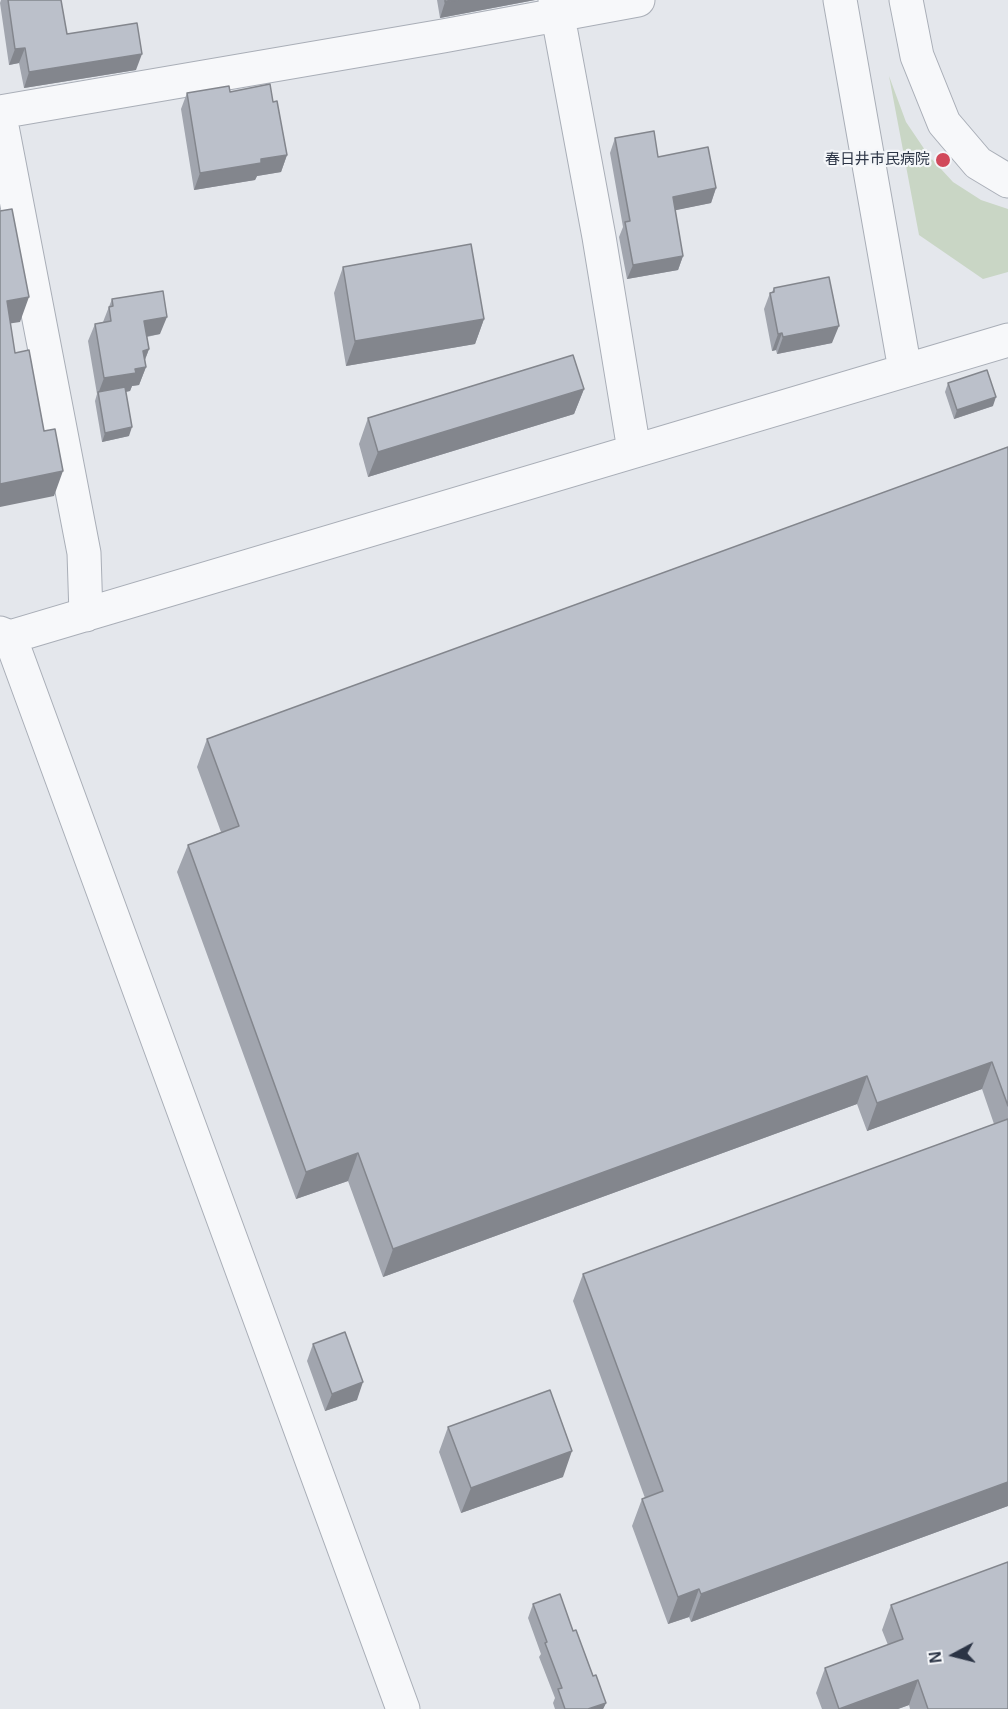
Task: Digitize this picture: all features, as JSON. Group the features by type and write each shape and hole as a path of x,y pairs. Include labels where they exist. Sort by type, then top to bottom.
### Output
{"street":[{"path":"86,615 84,553 0,114 556,7 638,0"},
{"path":"840,0 905,370"},
{"path":"906,0 917,56 944,123 978,163 1008,181"},
{"path":"556,7 599,237 634,450"},
{"path":"403,1709 3,637 86,615 1008,340"}],"green space":[{"path":"889,76 906,122 929,156 953,182 981,200 1008,209 1008,272 983,279 919,235"}],"building":[{"path":"8,0 61,0 67,34 137,23 142,54 29,72 25,48 15,49"},
{"path":"270,84 273,102 277,101 287,155 261,159 261,163 200,173 187,93 229,86 230,92"},
{"path":"654,131 658,157 708,147 716,188 673,197 683,256 633,265 625,222 630,221 615,138"},
{"path":"12,209 29,297 7,301 15,353 29,350 44,431 55,429 63,471 0,484 0,211"},
{"path":"471,244 484,319 355,341 343,267"},
{"path":"829,277 839,326 783,337 782,333 778,334 770,293 774,292 774,288"},
{"path":"163,291 167,317 144,321 149,349 143,351 146,367 135,369 136,373 104,378 95,324 111,321 109,307 113,306 112,299"},
{"path":"573,355 584,389 378,452 368,418"},
{"path":"987,370 996,397 957,410 948,383"},
{"path":"125,387 132,427 105,433 98,392"},
{"path":"1008,447 1008,1106 992,1062 877,1103 867,1076 393,1249 358,1153 306,1172 188,845 239,826 207,739"},
{"path":"1008,1119 1008,1482 701,1594 699,1589 678,1597 642,1499 663,1491 583,1274"},
{"path":"345,1332 363,1382 332,1394 313,1344"},
{"path":"550,1390 572,1451 471,1488 448,1427"},
{"path":"1008,1562 1008,1709 928,1709 918,1680 839,1709 825,1668 903,1639 891,1605"},
{"path":"560,1594 573,1631 576,1630 606,1703 588,1709 565,1709 558,1689 562,1688 533,1604"}],"place":[{"name":"春日井市民病院","path":"943,160"}]}
